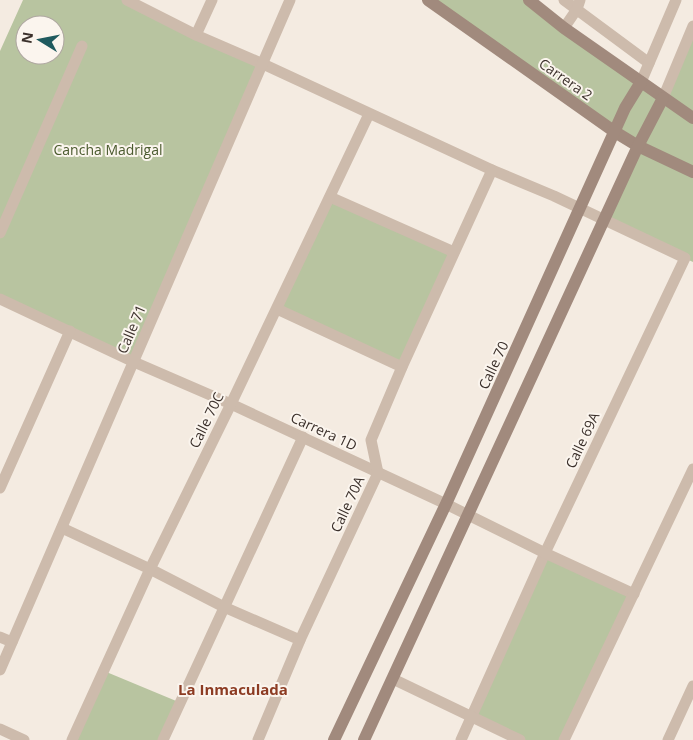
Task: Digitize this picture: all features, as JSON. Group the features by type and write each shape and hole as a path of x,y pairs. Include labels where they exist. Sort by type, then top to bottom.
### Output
{"street":[{"name":"Calle 69A","path":"127,0 196,35 492,170 554,196 685,258 545,553 461,740"},
{"path":"196,35 212,0"},
{"name":"Calle 71","path":"0,670 290,0"},
{"name":"Carrera 2","path":"428,0 615,132 638,146 693,172"},
{"path":"529,0 564,28 693,118"},
{"path":"564,0 579,5 649,63"},
{"name":"Calle 70","path":"334,740 446,504 581,209 625,108 649,63 676,0"},
{"path":"564,28 579,5"},
{"path":"364,740 638,146 663,98 693,26"},
{"path":"0,233 82,46"},
{"name":"Calle 70C","path":"72,740 150,568 277,309 369,114"},
{"name":"Calle 70A","path":"258,740 300,640 378,473 371,440 402,367 492,170"},
{"path":"330,197 454,252"},
{"name":"Carrera 1D","path":"1,302 231,404 634,594"},
{"path":"277,309 402,367"},
{"path":"0,488 5,465 70,332"},
{"path":"163,740 302,437"},
{"path":"564,740 693,469"},
{"path":"62,528 150,568 224,607 300,640"},
{"path":"0,637 12,642"},
{"path":"393,679 520,740"},
{"path":"668,740 693,686"},
{"path":"0,729 24,740"}],"green space":[{"name":"Cancha Madrigal","path":"23,0 124,0 263,64 134,362 0,294 0,51 15,18 15,65 65,65 65,15 16,15"},
{"path":"428,0 529,0 663,97 693,36 693,262 604,221 638,146"},
{"path":"330,197 454,252 402,367 277,309"},
{"path":"545,553 634,594 564,740 520,740 471,717"},
{"path":"104,671 181,703 163,740 72,740"}],"district":[{"name":"La Inmaculada","path":"233,689"}]}
